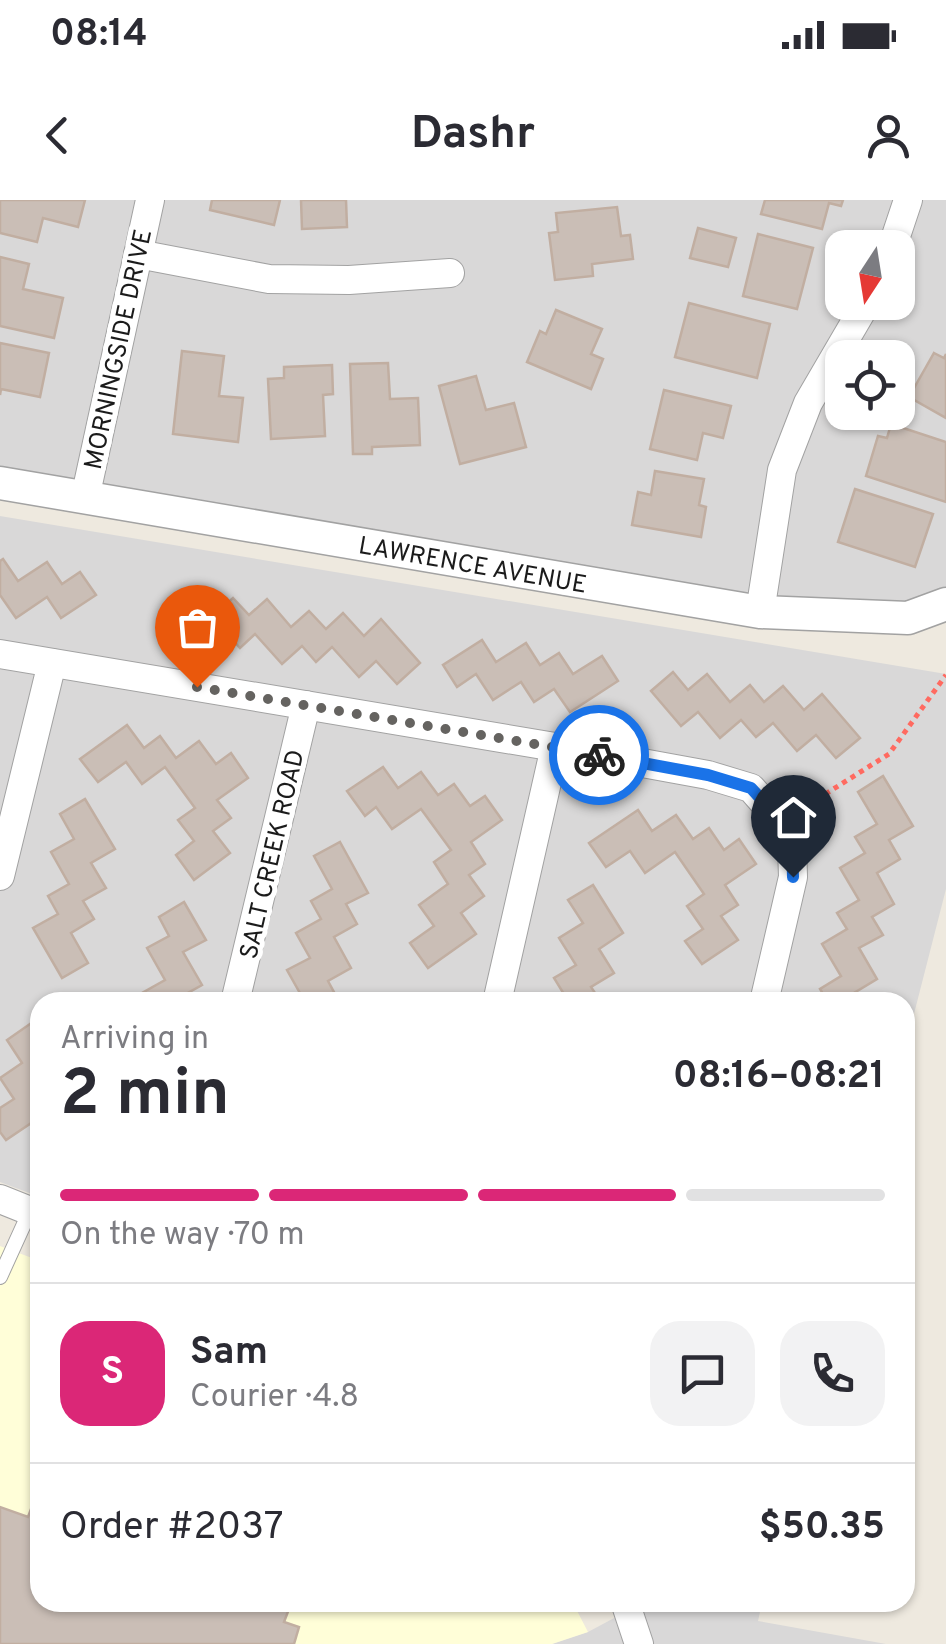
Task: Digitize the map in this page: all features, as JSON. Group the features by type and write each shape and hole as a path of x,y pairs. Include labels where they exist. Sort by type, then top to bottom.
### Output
{"street":[{"name":"MORNINGSIDE DRIVE","path":"85,498 150,200"},
{"path":"898,230 908,200"},
{"path":"138,254 269,280 349,280 450,272"},
{"path":"760,612 782,470 808,403 856,320"},
{"name":"LAWRENCE AVENUE","path":"0,484 760,612 908,618 946,604"},
{"path":"0,654 555,747 751,788 782,822 792,845 793,877 766,992"},
{"path":"0,876 52,663"},
{"name":"SALT CREEK ROAD","path":"237,992 306,705"},
{"path":"499,992 555,747"},
{"path":"0,1199 30,1211"},
{"path":"628,1612 639,1644"}],"lane":[{"path":"0,1277 30,1222"}],"path":[{"path":"782,822 889,754 946,675"}],"shaded area":[{"path":"0,200 946,200 946,595 905,611 771,605 0,475"},
{"path":"0,516 946,674 946,889 915,1010 915,992 30,992 30,1193 0,1182"},
{"path":"0,1246 30,1257 30,1612 578,1612 588,1632 552,1644 0,1644"},
{"path":"625,1612 760,1612 758,1621 886,1644 552,1644 588,1632"}],"building":[{"path":"0,200 85,200 78,227 43,218 37,242 0,233"},
{"path":"212,200 280,200 274,225 210,210"},
{"path":"301,200 346,200 347,227 302,229"},
{"path":"765,200 843,200 841,206 829,203 822,229 761,214"},
{"path":"617,207 621,236 630,235 633,259 592,264 593,276 555,280 549,233 558,232 556,213"},
{"path":"698,228 736,238 728,267 690,258"},
{"path":"758,234 813,248 797,309 743,296"},
{"path":"0,257 29,264 23,289 63,298 54,338 0,326"},
{"path":"689,303 770,324 757,378 675,357"},
{"path":"556,310 602,329 591,354 603,359 591,389 527,362 540,331 546,334"},
{"path":"0,343 49,353 40,397 1,389 0,395"},
{"path":"182,351 224,356 219,396 243,398 238,442 173,434"},
{"path":"934,353 944,358 946,354 946,418 915,400 915,386"},
{"path":"388,363 390,399 418,398 420,445 372,447 372,454 353,454 350,364"},
{"path":"332,365 333,394 323,395 325,436 271,439 268,379 284,378 284,367"},
{"path":"476,376 486,410 514,403 526,447 460,464 439,386"},
{"path":"664,390 731,406 723,438 703,433 697,460 650,449"},
{"path":"889,430 909,430 946,442 946,502 866,476 878,436 887,438"},
{"path":"655,471 704,479 699,505 706,507 701,537 632,525 638,492 651,495"},
{"path":"855,489 933,514 915,567 838,542"},
{"path":"3,559 18,581 47,562 62,584 80,572 96,595 61,618 47,597 16,618 0,595"},
{"path":"233,598 249,615 267,599 291,627 309,611 326,629 343,613 364,636 381,619 420,663 397,684 376,661 359,677 332,647 316,662 302,646 282,664 255,634 240,648 212,617"},
{"path":"482,640 496,662 526,643 540,665 559,653 573,674 602,656 618,681 570,712 554,689 534,702 521,682 493,700 476,674 457,687 443,665"},
{"path":"673,672 688,690 707,674 730,702 750,685 764,702 783,686 804,710 822,694 860,738 836,758 816,735 797,751 773,723 756,737 741,720 720,738 698,712 681,726 651,691"},
{"path":"127,725 144,748 160,736 176,758 199,741 216,764 231,753 248,778 217,800 231,818 213,831 230,853 194,880 176,855 194,841 178,820 195,808 165,767 142,784 126,762 98,782 80,759"},
{"path":"383,767 398,788 421,772 438,795 454,784 470,806 485,796 502,820 471,842 485,864 469,875 484,896 461,913 476,934 428,968 410,943 434,926 419,905 448,884 434,862 451,850 421,809 392,829 376,807 365,816 347,791"},
{"path":"883,776 913,826 889,840 900,859 877,873 894,904 872,917 883,935 859,948 877,979 856,992 822,992 820,989 841,976 822,944 847,929 837,913 859,900 840,868 865,853 855,837 877,824 858,792"},
{"path":"85,799 115,849 91,863 106,888 83,901 94,919 71,933 88,963 62,978 33,928 58,914 48,896 69,884 51,852 74,839 60,814"},
{"path":"638,810 652,831 676,815 693,839 709,828 724,850 739,839 756,864 725,885 738,905 721,916 738,940 702,964 685,941 703,929 687,906 704,894 675,852 645,873 630,851 606,867 589,843"},
{"path":"340,842 368,893 346,904 357,924 334,937 351,968 328,981 334,992 299,992 287,970 310,958 296,933 321,919 311,901 332,889 314,856"},
{"path":"593,885 623,933 599,949 614,973 591,987 594,992 563,992 554,978 576,965 559,938 583,923 568,900"},
{"path":"184,902 206,940 183,952 202,985 190,992 144,992 165,980 147,948 169,936 159,917"},
{"path":"30,1024 30,1124 6,1140 0,1132 0,1108 14,1099 0,1078 22,1063 7,1040"},
{"path":"0,1507 28,1517 30,1512 30,1612 288,1612 284,1622 299,1627 294,1644 0,1644"}],"way so far":[{"path":"197,687 599,755"}],"route":[{"path":"599,755 708,775 751,788 782,822 792,845 793,877"}]}
